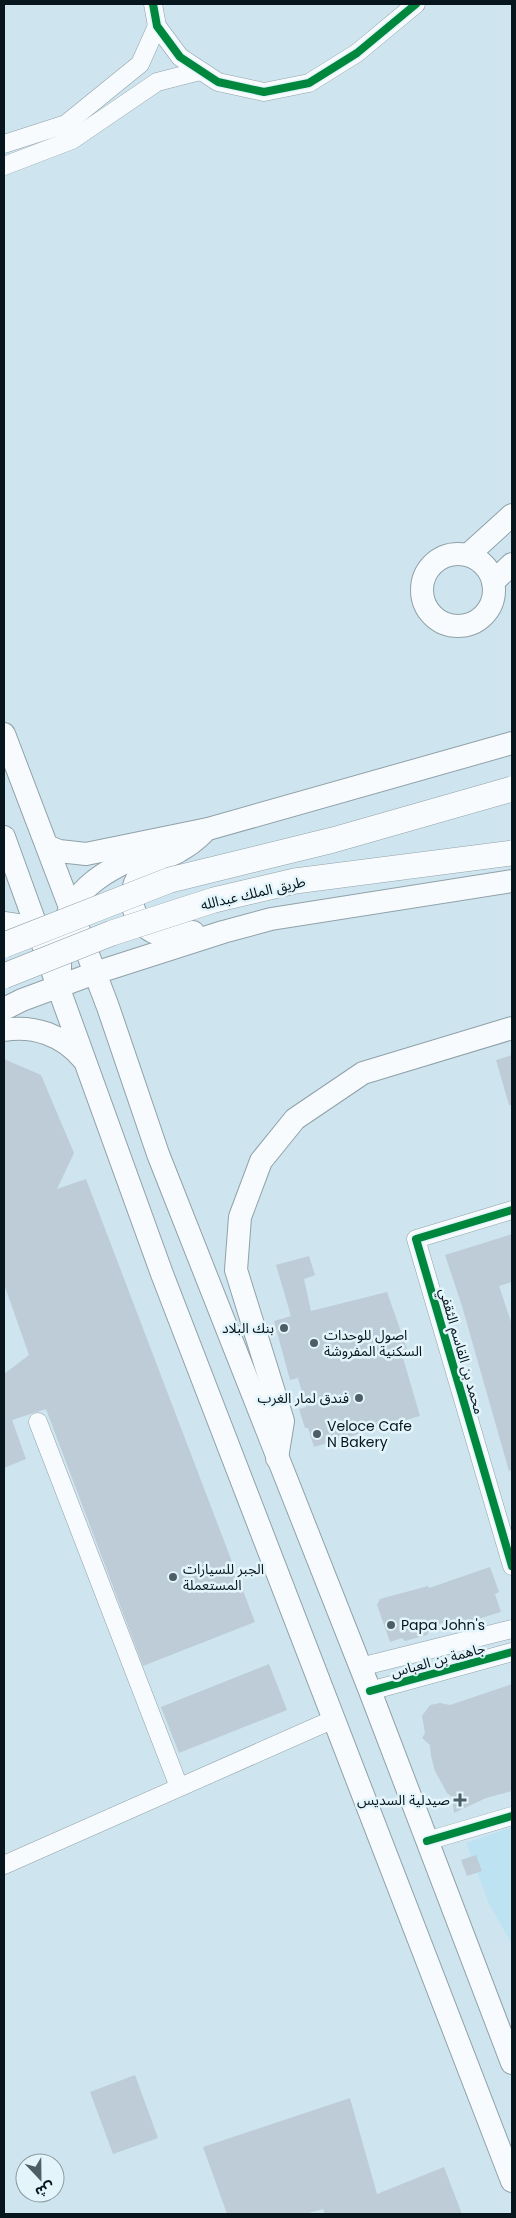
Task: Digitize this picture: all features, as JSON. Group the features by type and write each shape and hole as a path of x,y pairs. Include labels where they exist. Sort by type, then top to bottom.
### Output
{"highway":[{"path":"4,945 170,880 333,840 512,789"},
{"name":"طريق الملك عبدالله","path":"4,976 112,933 214,900 295,881 512,853"}],"main road":[{"path":"468,555 512,515"},
{"path":"450,555 468,555 484,565 493,582 494,591 489,608 475,621 457,626 448,624 432,614 423,598 424,580 428,571 441,558 450,555"},
{"path":"493,582 512,564"},
{"path":"4,734 71,910 89,976 108,1007 158,1154 370,1692 512,2063"},
{"path":"46,846 66,852 86,854 208,828 512,743"},
{"path":"59,987 62,932 71,910 87,887 108,870 208,828"},
{"path":"208,828 180,850 155,862 141,872 133,888 133,906 135,914 146,928 162,935 170,936 207,931 223,932"},
{"path":"4,837 8,870 41,936 162,1274 512,2182"},
{"path":"4,1009 22,1000 89,976 223,932 271,919 512,881"},
{"path":"4,924 24,926 41,936 60,954 89,976"},
{"path":"4,1030 25,1028 46,1033 68,1044 85,1062"},
{"path":"277,1459 283,1421 236,1270 240,1217 261,1161 295,1119 363,1073 512,1028"}],"street":[{"path":"152,4 157,26 180,57 218,82 264,92 309,82 357,53 416,4"},
{"path":"4,144 66,124 140,64 157,26"},
{"path":"4,166 72,140 158,82 200,71"},
{"name":"محمد بن القاسم الثقفي","path":"512,1210 416,1240 512,1566"},
{"path":"38,1422 179,1788"},
{"name":"جاهمة بن العباس","path":"360,1667 512,1629"},
{"name":"جاهمة بن العباس","path":"370,1692 512,1652"},
{"path":"4,1865 334,1719"},
{"path":"426,1841 512,1816"}],"shaded area":[{"path":"512,1827 512,1944 489,1904 466,1843"}],"building":[{"path":"512,1055 512,1105 509,1105 496,1060"},
{"path":"4,1059 41,1075 74,1153 57,1189 86,1179 255,1622 143,1666 46,1409 12,1420 26,1459 4,1468 4,1374 29,1355 4,1284"},
{"path":"512,1234 512,1282 499,1286 512,1325 512,1470 509,1471 462,1306 445,1255"},
{"path":"309,1256 315,1275 304,1279 311,1311 387,1292 407,1349 401,1351 420,1416 314,1447 299,1409 306,1407 298,1378 290,1380 274,1321 291,1316 276,1265"},
{"path":"490,1567 499,1592 495,1594 501,1612 465,1623 460,1618 439,1624 439,1626 430,1629 427,1635 405,1641 402,1638 390,1642 377,1605 380,1599 428,1586 429,1588"},
{"path":"269,1664 287,1710 179,1753 161,1707"},
{"path":"512,1684 512,1791 486,1798 454,1813 452,1797 447,1793 435,1771 430,1745 422,1738 425,1733 422,1716 430,1705 440,1703 450,1705"},
{"path":"476,1855 482,1871 467,1876 461,1860"},
{"path":"135,2075 158,2138 113,2154 90,2092"},
{"path":"350,2098 377,2194 444,2167 462,2214 325,2214 323,2209 305,2214 227,2214 203,2147"}],"cycle path":[{"path":"153,4 157,26 180,57 218,82 264,92 309,83 357,53 416,4"},
{"path":"512,1210 416,1239 512,1566"},
{"path":"370,1691 512,1652"},
{"path":"427,1841 512,1816"}],"place":[{"name":"بنك البلاد","path":"284,1328"},
{"name":"اصول للوحدات السكنية المفروشة","path":"314,1343"},
{"name":"فندق لمار الغرب","path":"359,1398"},
{"name":"Veloce Cafe N Bakery","path":"317,1434"},
{"name":"الجبر للسيارات المستعملة","path":"173,1577"},
{"name":"Papa John's","path":"391,1625"},
{"name":"صيدلية السديس","path":"460,1800"}]}
